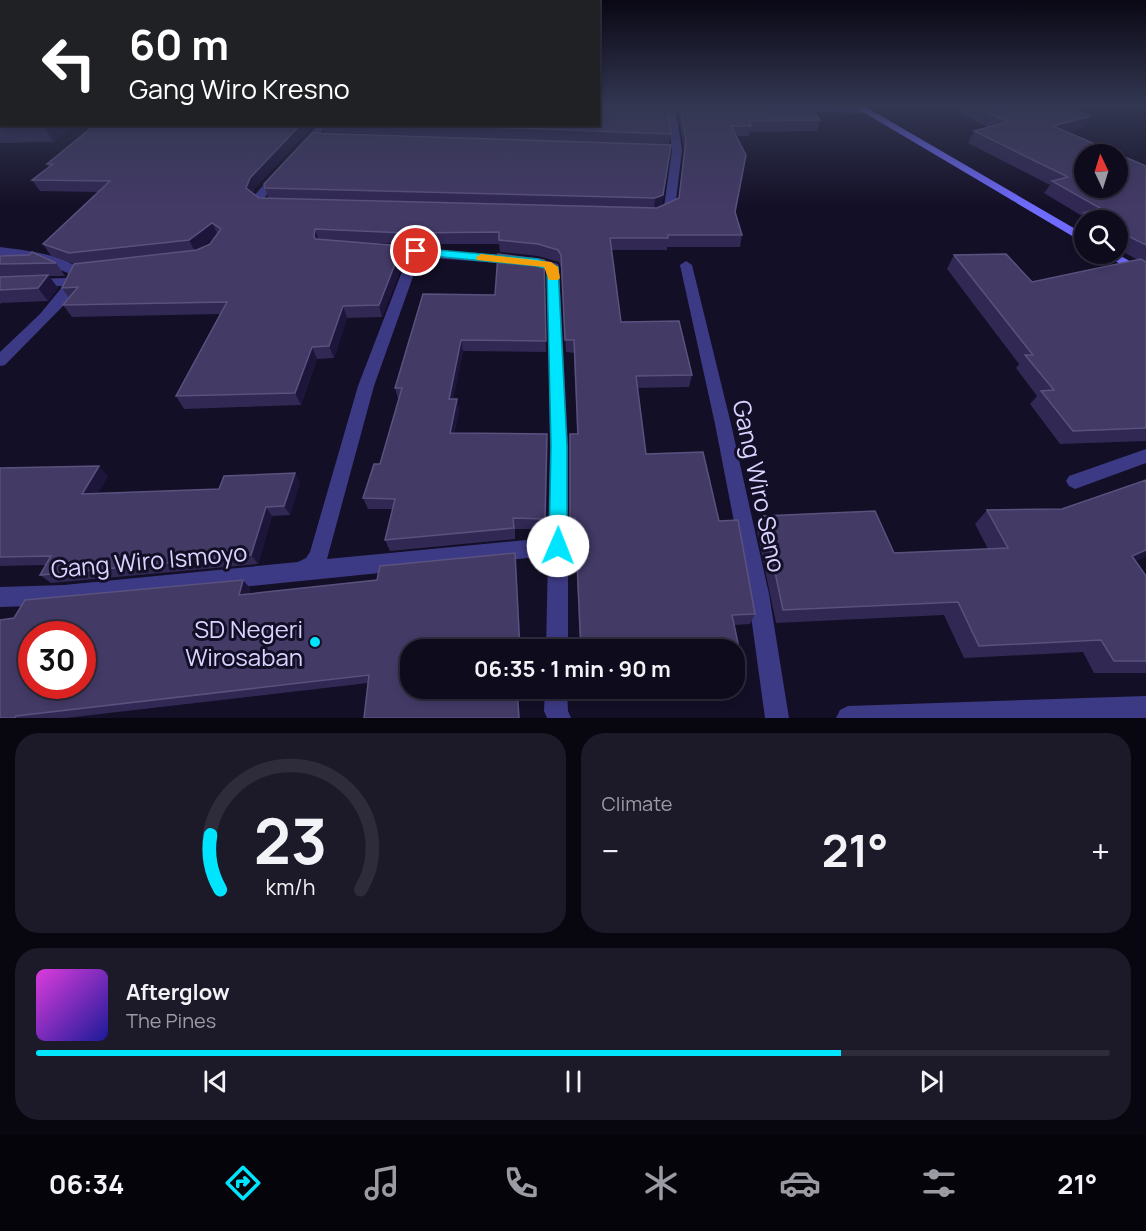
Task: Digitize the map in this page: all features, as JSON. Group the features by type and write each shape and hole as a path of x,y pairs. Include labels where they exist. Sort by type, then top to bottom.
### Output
{"main road":[{"path":"913,140 1074,233"},
{"path":"1127,264 1146,275"}],"street":[{"path":"299,153 312,140"},
{"path":"644,214 661,213 669,209 671,140"},
{"path":"283,169 259,197 264,204 283,206"},
{"path":"370,249 538,262 553,267 559,446 557,639"},
{"path":"0,251 44,258 78,274"},
{"path":"303,570 313,565 319,556 366,386 416,251"},
{"name":"Gang Wiro Seno","path":"686,265 721,411 772,661 777,718"},
{"path":"0,284 78,274"},
{"path":"0,361 65,295 78,274"},
{"path":"1075,481 1146,456"},
{"name":"Gang Wiro Ismoyo","path":"0,597 64,595 558,546"},
{"path":"556,699 556,711 559,718"},
{"path":"848,718 1146,708"}],"building":[{"path":"77,140 286,140 250,178 246,188 259,198 657,208 679,198 686,140 738,140 746,155 735,212 742,235 610,238 621,322 679,321 692,375 636,376 646,454 703,452 719,521 738,520 755,614 732,615 737,639 580,639 575,518 570,518 570,434 578,434 574,340 565,340 561,255 558,250 538,244 499,240 499,232 406,233 315,229 316,239 402,246 379,305 343,306 329,346 312,347 295,393 176,396 227,302 63,305 78,287 62,288 74,264 197,250 210,244 221,229 212,223 189,240 69,253 43,244 110,181 32,180 53,164 47,164"},
{"path":"306,140 507,140 671,145 663,195 655,198 265,188 264,184"},
{"path":"991,140 1084,140 1095,144 1074,144 1074,193 1052,181 1068,177"},
{"path":"1128,158 1146,166 1146,245 1128,236 1128,210 1094,210 1100,208 1082,198 1128,198"},
{"path":"32,252 56,263 0,264 0,256 29,255"},
{"path":"498,254 544,260 546,341 461,340 449,399 457,399 450,433 547,434 545,519 513,518 514,528 385,540 395,499 363,498 374,464 380,464 402,388 395,388 423,294 495,295"},
{"path":"1006,254 1032,282 1117,264 1128,264 1128,262 1141,259 1146,262 1146,428 1073,431 1041,391 1054,390 1025,355 1033,355 954,255"},
{"path":"48,275 38,288 0,290 0,277"},
{"path":"99,466 82,494 219,489 224,476 295,473 284,506 266,507 251,555 40,575 51,556 0,557 0,468"},
{"path":"1146,480 1146,550 1132,556 1146,576 1146,661 1114,661 1101,640 979,646 958,602 783,610 763,516 875,511 894,553 1008,548 987,510 1062,509"},
{"name":"SD Negeri Wirosaban","path":"515,553 519,639 400,639 400,699 518,699 519,718 364,718 369,675 0,718 0,620 14,618 25,600 243,580 239,595 377,580 380,566"}],"slow traffic":[{"path":"481,257 547,264 553,267 554,278"}],"place":[{"name":"SD Negeri Wirosaban","path":"315,642"}],"route":[{"path":"416,251 538,262 553,267 559,446 558,546"}]}
